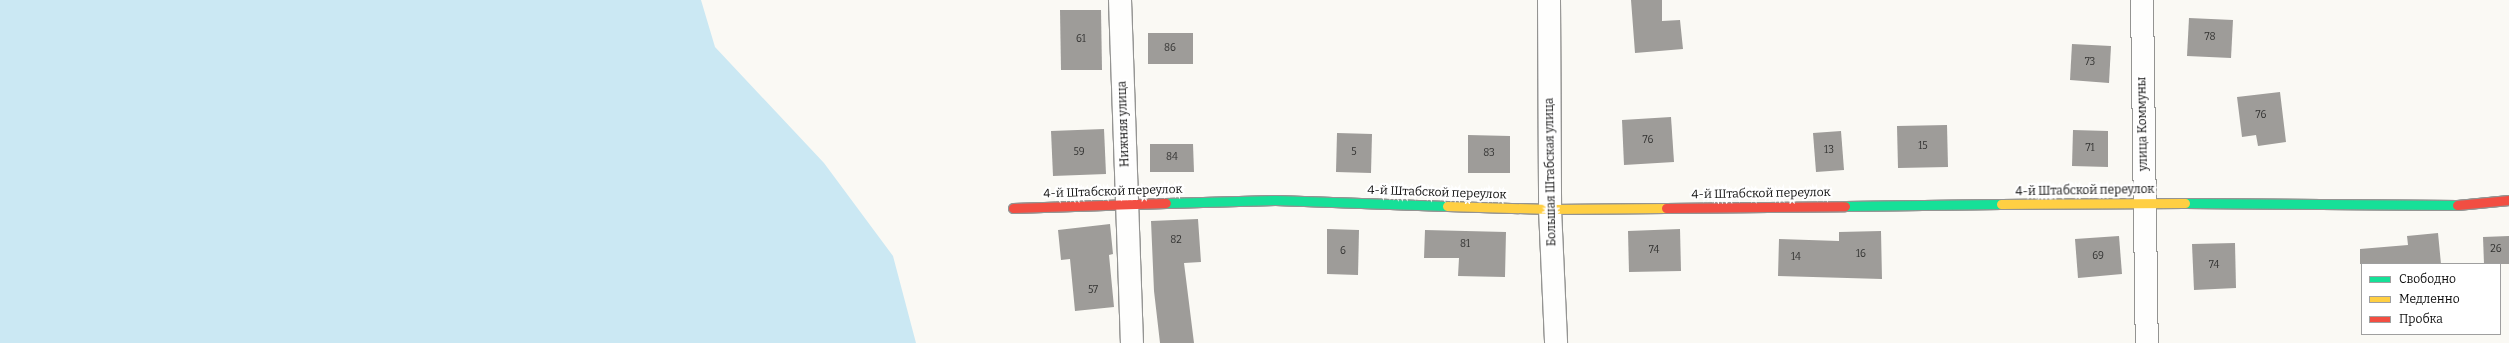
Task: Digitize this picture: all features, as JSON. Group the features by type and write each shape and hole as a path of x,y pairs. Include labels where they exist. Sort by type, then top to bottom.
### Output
{"street":[{"name":"Нижняя улица","path":"1120,0 1132,343"},
{"name":"Большая Штабская улица","path":"1549,0 1550,209 1556,343"},
{"name":"улица Коммуны","path":"2142,0 2144,202 2148,343"},
{"name":"4-й Штабской переулок","path":"1013,208 1126,203 1275,200 1550,209 2144,202 2448,206 2509,200"}],"water":[{"path":"0,0 701,0 715,47 824,163 893,256 916,343 0,343"}],"building":[{"path":"1631,0 1662,0 1662,21 1680,20 1683,49 1635,53"},
{"path":"1060,10 1101,10 1102,70 1061,70"},
{"path":"2189,18 2233,20 2231,58 2187,56"},
{"path":"1148,33 1193,33 1193,64 1148,64"},
{"path":"2072,44 2111,46 2109,83 2070,80"},
{"path":"2280,92 2286,142 2258,146 2256,135 2242,137 2237,97"},
{"path":"1671,117 1674,162 1624,165 1622,120"},
{"path":"1947,125 1948,167 1898,168 1897,126"},
{"path":"1104,129 1106,174 1053,176 1051,131"},
{"path":"2073,130 2108,131 2108,167 2072,166"},
{"path":"1841,131 1844,170 1816,172 1813,133"},
{"path":"1337,133 1372,134 1371,173 1336,172"},
{"path":"1468,135 1510,136 1510,173 1468,173"},
{"path":"1150,144 1193,144 1194,172 1150,172"},
{"path":"1198,219 1201,262 1184,263 1194,343 1160,343 1154,291 1151,221"},
{"path":"1110,224 1113,254 1109,255 1114,307 1075,311 1070,259 1061,260 1058,230"},
{"path":"1327,229 1359,230 1358,275 1327,274"},
{"path":"1680,229 1681,271 1629,272 1628,231"},
{"path":"1425,230 1506,232 1505,277 1458,276 1459,258 1424,258"},
{"path":"1881,231 1882,279 1778,276 1779,239 1839,241 1839,232"},
{"path":"2438,233 2441,263 2360,264 2360,249 2408,245 2407,236"},
{"path":"2119,236 2122,274 2078,278 2075,239"},
{"path":"2509,236 2509,264 2484,263 2483,237"},
{"path":"2235,243 2236,288 2194,290 2192,244"}],"traffic: fast":[{"path":"1166,203 1275,200 1447,206"},
{"path":"2185,203 2457,205"},
{"path":"1845,206 2001,204"}],"traffic: slow":[{"path":"2001,204 2185,203"},
{"path":"1447,206 1550,209 1666,208"}],"traffic: jam":[{"path":"2457,205 2509,200"},
{"path":"1013,208 1166,203"},
{"path":"1666,208 1845,206"}]}
